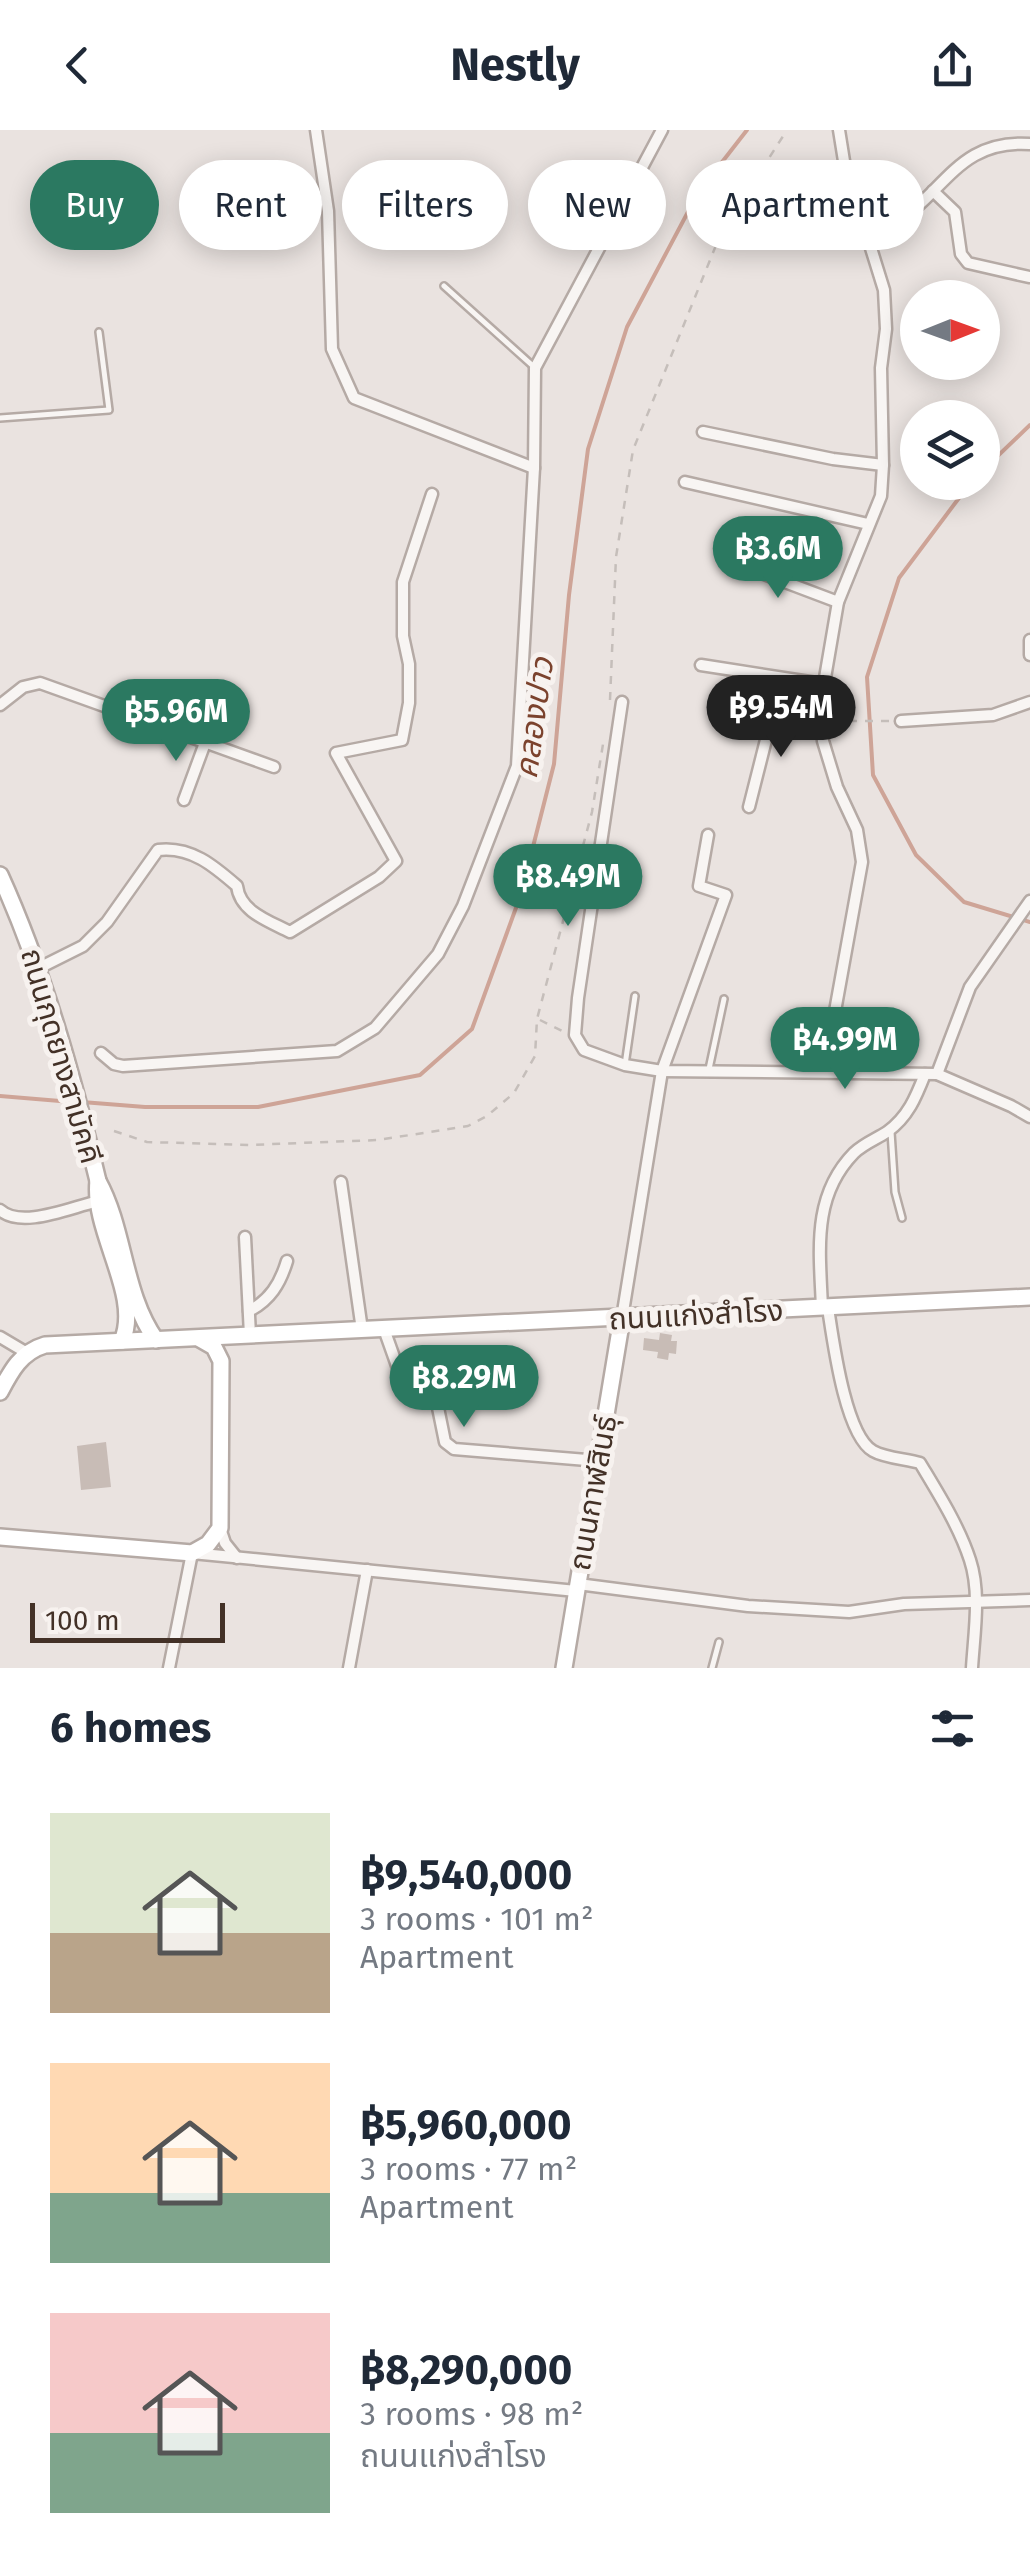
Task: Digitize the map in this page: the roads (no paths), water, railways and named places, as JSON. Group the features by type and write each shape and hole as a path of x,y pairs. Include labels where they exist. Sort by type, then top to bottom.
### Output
{"main road":[{"name":"ถนนกุดยางสามัคคี","path":"0,875 37,969 138,1305 156,1340"},
{"name":"ถนนกุดยางสามัคคี","path":"98,1181 96,1202 126,1306 122,1341"},
{"name":"ถนนแก่งสำโรง","path":"27,1353 46,1345 1030,1297"},
{"name":"ถนนกาฬสินธุ์","path":"564,1668 622,1318"},
{"path":"220,1361 228,1348 246,1335"},
{"path":"0,1538 192,1554 208,1544 220,1528 220,1361 214,1347 196,1338"},
{"path":"0,1392 27,1353"}],"street":[{"path":"316,130 328,211 332,349 354,398 534,468"},
{"path":"101,1052 114,1064 123,1066 337,1051 375,1028 438,954 463,906 517,766 534,468 535,368 662,130"},
{"path":"839,130 844,160"},
{"path":"996,146 997,130"},
{"path":"924,199 970,157 996,146 1030,144"},
{"path":"933,191 955,212 961,254 968,263 1028,277"},
{"path":"824,1072 862,862 857,830 836,786 820,720 838,602 880,496 884,290 872,250"},
{"path":"703,432 883,466"},
{"path":"685,482 868,524"},
{"path":"37,969 83,946 106,922 158,850 176,848 211,864 238,886 238,898 250,910 290,932 379,877 396,862 336,753 402,740 409,664 402,636 402,582 432,494"},
{"path":"732,562 838,602"},
{"path":"1030,640 1030,656"},
{"path":"701,665 823,684"},
{"path":"0,705 22,687 40,684 274,768"},
{"path":"622,702 575,1035 584,1050 625,1065 662,1071 931,1074 1030,1117"},
{"path":"901,722 993,715 1030,702"},
{"path":"749,807 770,724 820,720"},
{"path":"184,800 205,743"},
{"path":"622,1318 662,1071 726,895 698,886 708,835"},
{"path":"972,1668 976,1601 971,1562 920,1463 872,1451 858,1434 838,1376 825,1308 818,1224 827,1189 855,1152 891,1129 910,1110 931,1074 970,987 1030,901"},
{"path":"342,1182 362,1330"},
{"path":"0,1210 8,1218 24,1218 96,1202"},
{"path":"245,1237 249,1312 246,1335"},
{"path":"249,1312 268,1299 287,1262"},
{"path":"384,1329 400,1374 427,1378 433,1383 445,1442 454,1449 600,1461"},
{"path":"0,1337 27,1353"},
{"path":"220,1528 236,1558"},
{"path":"169,1668 192,1554 849,1612 904,1604 1030,1600"},
{"path":"349,1668 367,1570"}],"lane":[{"path":"444,286 535,368"},
{"path":"0,418 109,410 100,332"},
{"path":"625,1065 635,996"},
{"path":"708,1072 724,999"},
{"path":"891,1129 895,1192 902,1218"},
{"path":"712,1668 718,1642"}],"waterway":[{"name":"คลองปาว","path":"82,1102 145,1107 258,1107 420,1075 472,1029 521,894 554,764 569,595 588,449 627,327 698,193 747,130"},
{"name":"คลองปาว","path":"1000,454 1030,425"},
{"name":"คลองปาว","path":"958,500 899,578 867,677 873,775 916,855 964,902 1030,922"},
{"name":"คลองปาว","path":"0,1096 72,1102"}]}
